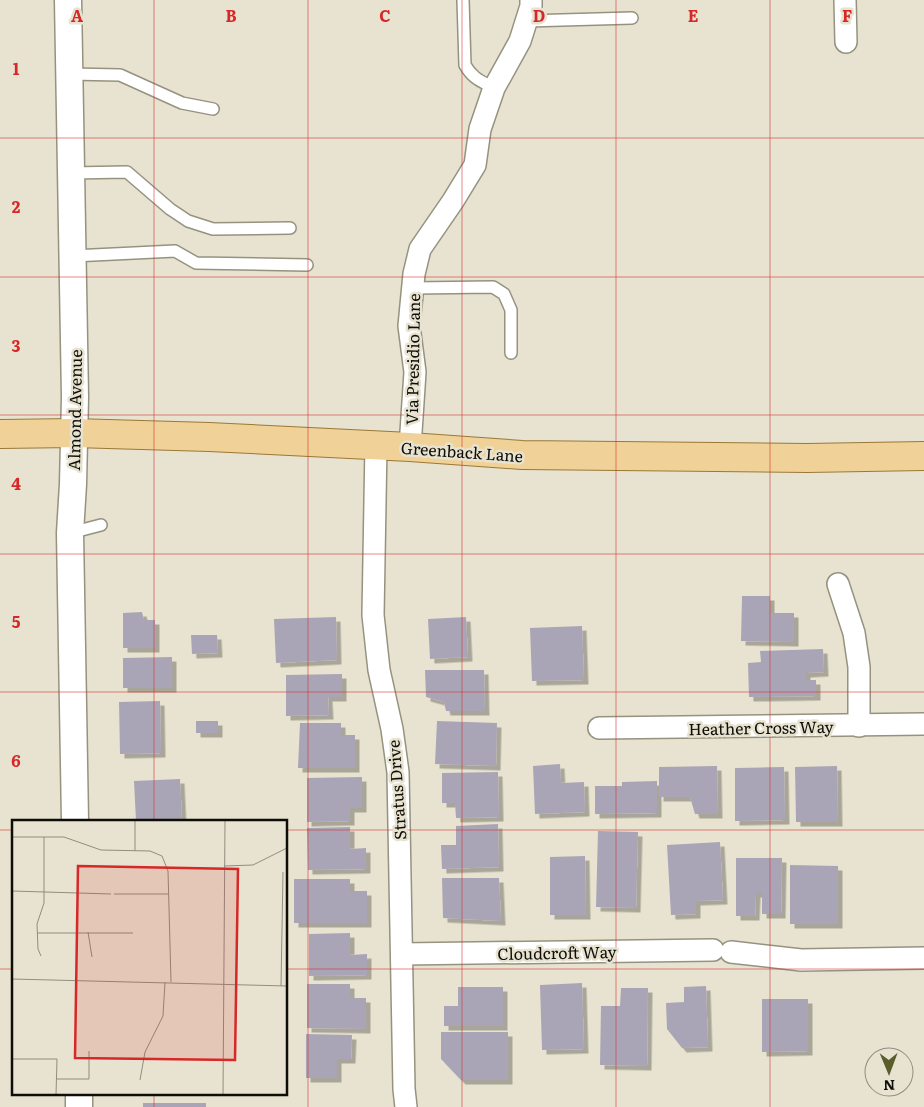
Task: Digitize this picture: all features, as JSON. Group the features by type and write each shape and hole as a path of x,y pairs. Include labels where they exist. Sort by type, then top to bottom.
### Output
{"main road":[{"name":"Greenback Lane","path":"0,434 74,433 209,437 376,445 522,455 807,458 924,456"}],"street":[{"name":"Almond Avenue","path":"68,0 75,397 70,533 75,820"},
{"name":"Via Presidio Lane","path":"410,447 415,372 409,326 414,274 420,249 475,165 480,129 494,88 520,40 531,6 531,0"},
{"path":"844,0 846,42"},
{"name":"Stratus Drive","path":"376,445 373,615 379,670 392,730 398,772 404,1089 406,1107"},
{"path":"838,584 854,633 859,667 859,726"},
{"name":"Heather Cross Way","path":"599,728 924,724"},
{"name":"Cloudcroft Way","path":"402,954 722,951 801,960 924,958"},
{"path":"79,1094 79,1107"}],"lane":[{"path":"463,0 465,66 470,75 494,88"},
{"path":"526,21 632,18"},
{"path":"70,74 120,75 182,103 213,110"},
{"path":"72,173 127,172 170,210 188,221 213,229 290,228"},
{"path":"73,256 175,251 196,263 307,265"},
{"path":"413,288 493,287 504,294 511,310 511,353"},
{"path":"70,533 101,525"}],"building":[{"path":"742,596 770,596 770,613 794,613 794,642 741,641"},
{"path":"142,612 144,620 155,620 155,648 123,648 123,613"},
{"path":"336,617 337,660 276,663 274,619"},
{"path":"466,617 468,657 430,659 428,619"},
{"path":"582,626 584,680 532,681 530,628"},
{"path":"191,635 217,635 218,653 192,654"},
{"path":"823,649 824,672 806,673 806,680 816,680 816,696 749,697 748,663 761,662 760,651"},
{"path":"172,657 172,688 123,688 123,658"},
{"path":"425,670 484,670 485,711 446,711 444,702 426,697"},
{"path":"342,674 342,697 328,697 329,715 286,716 286,675"},
{"path":"160,701 161,753 120,754 119,702"},
{"path":"196,721 218,721 218,733 196,733"},
{"path":"437,721 497,723 496,766 435,764"},
{"path":"300,723 341,723 341,735 355,735 355,768 298,768"},
{"path":"560,764 561,783 584,782 585,812 535,814 533,766"},
{"path":"717,766 718,814 695,814 690,797 659,797 659,767"},
{"path":"837,766 838,822 796,822 795,767"},
{"path":"784,767 785,820 735,821 735,768"},
{"path":"498,772 499,817 456,818 455,803 442,803 442,773"},
{"path":"362,777 362,808 350,808 350,821 307,822 307,778"},
{"path":"180,779 182,820 136,820 134,781"},
{"path":"657,781 657,813 595,814 595,786 622,786 622,782"},
{"path":"498,824 499,867 442,869 441,845 456,845 456,826"},
{"path":"350,827 350,849 366,848 366,869 308,870 307,828"},
{"path":"598,831 638,832 636,908 596,907"},
{"path":"720,842 723,900 696,901 696,914 671,915 667,845"},
{"path":"585,856 586,915 550,915 550,857"},
{"path":"736,858 782,858 781,914 762,914 762,893 756,893 755,916 736,916"},
{"path":"790,865 838,866 838,924 790,924"},
{"path":"442,878 499,878 501,921 443,918"},
{"path":"294,879 350,879 350,891 367,891 367,923 294,923"},
{"path":"350,933 350,955 367,954 367,975 309,976 309,934"},
{"path":"582,983 584,1049 542,1050 540,985"},
{"path":"307,984 350,984 350,998 366,998 366,1029 307,1028"},
{"path":"706,986 708,1047 682,1048 667,1029 666,1003 684,1002 684,987"},
{"path":"458,987 503,987 503,1026 444,1026 444,1006 458,1006"},
{"path":"621,988 648,988 647,1066 600,1065 601,1006 620,1006"},
{"path":"762,999 808,999 808,1051 762,1052"},
{"path":"441,1032 508,1032 508,1080 461,1080 441,1059"},
{"path":"306,1034 352,1035 351,1059 337,1059 337,1078 306,1078"},
{"path":"143,1103 206,1103 206,1107 143,1107"}]}
